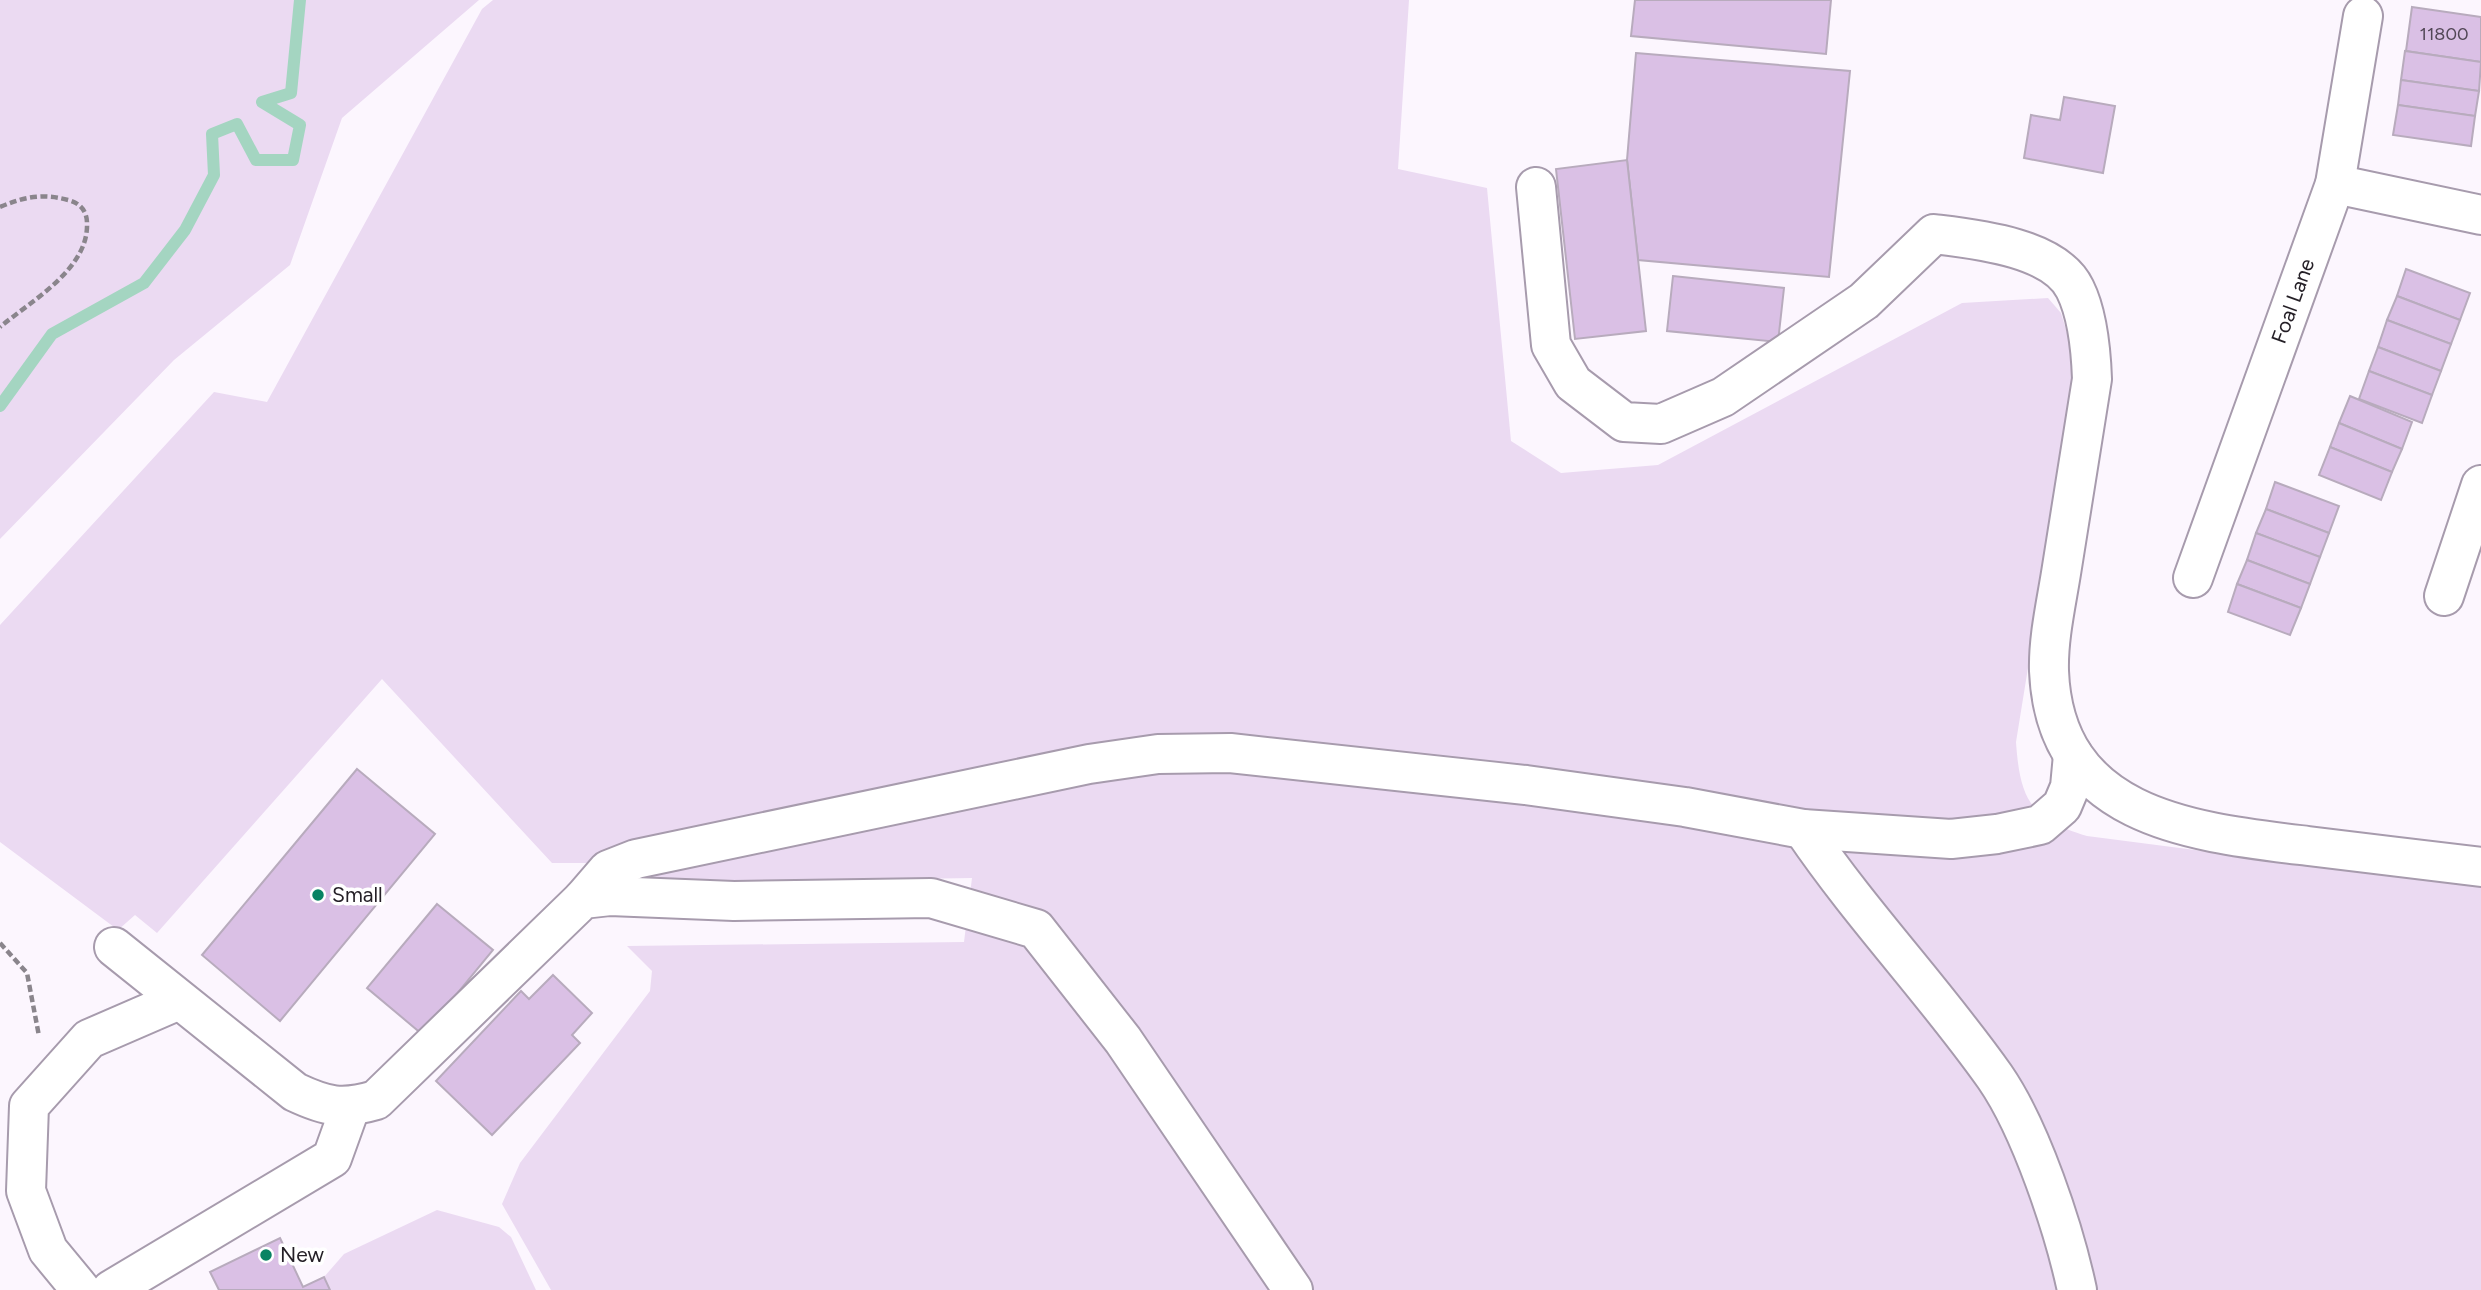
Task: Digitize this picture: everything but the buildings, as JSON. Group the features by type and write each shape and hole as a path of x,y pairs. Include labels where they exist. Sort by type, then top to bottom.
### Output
{"street":[{"name":"Foal Lane","path":"2193,578 2335,184 2363,16"},
{"path":"2335,184 2481,215"},
{"path":"1536,187 1550,345 1573,383 1624,422 1661,424 1723,397 1864,301 1934,234 1992,240 2047,261 2075,288 2091,351 2092,379 2054,619 2049,669 2052,706 2073,755 2092,777 2121,801 2165,822 2222,835 2481,867"},
{"path":"2444,596 2481,485"},
{"path":"114,947 295,1092 321,1104 350,1108 376,1100 583,899 608,870 636,859 1089,764 1158,754 1230,753 1526,785 1685,807 1803,829 1951,838 1997,834 2040,824 2062,806 2070,787 2073,755"},
{"path":"1803,829 1837,878 1996,1079 2031,1146 2077,1290"},
{"path":"583,899 610,896 734,901 931,898 1037,929 1123,1040 1293,1290"},
{"path":"81,1290 48,1250 26,1191 13,1171 29,1106 89,1039 179,1000"},
{"path":"111,1290 332,1158 350,1108"}],"path":[{"path":"0,207 30,196 69,200 79,204 86,214 88,225 82,247 71,267 0,327"},
{"path":"0,943 27,973 40,1045"}],"shaded area":[{"path":"0,0 479,0 342,118 290,265 174,360 0,539"},
{"path":"493,0 1409,0 1398,169 1487,188 1511,441 1561,473 1658,465 1962,303 2048,298 2061,313 2077,365 2016,742 2025,792 2041,814 2052,822 2087,836 2481,887 2481,1290 551,1290 502,1204 520,1163 650,991 652,971 627,946 964,942 972,878 607,884 591,863 552,863 382,679 157,933 135,915 118,930 0,842 0,625 214,392 267,402 482,9"},
{"path":"437,1210 499,1227 511,1237 536,1290 330,1290 324,1277 344,1254"}],"waterway":[{"path":"0,406 52,334 144,283 185,230 214,175 212,134 237,124 256,160 293,160 300,125 262,102 291,93 300,0"}],"place":[{"name":"Small","path":"318,895"},
{"name":"New","path":"266,1255"}]}
